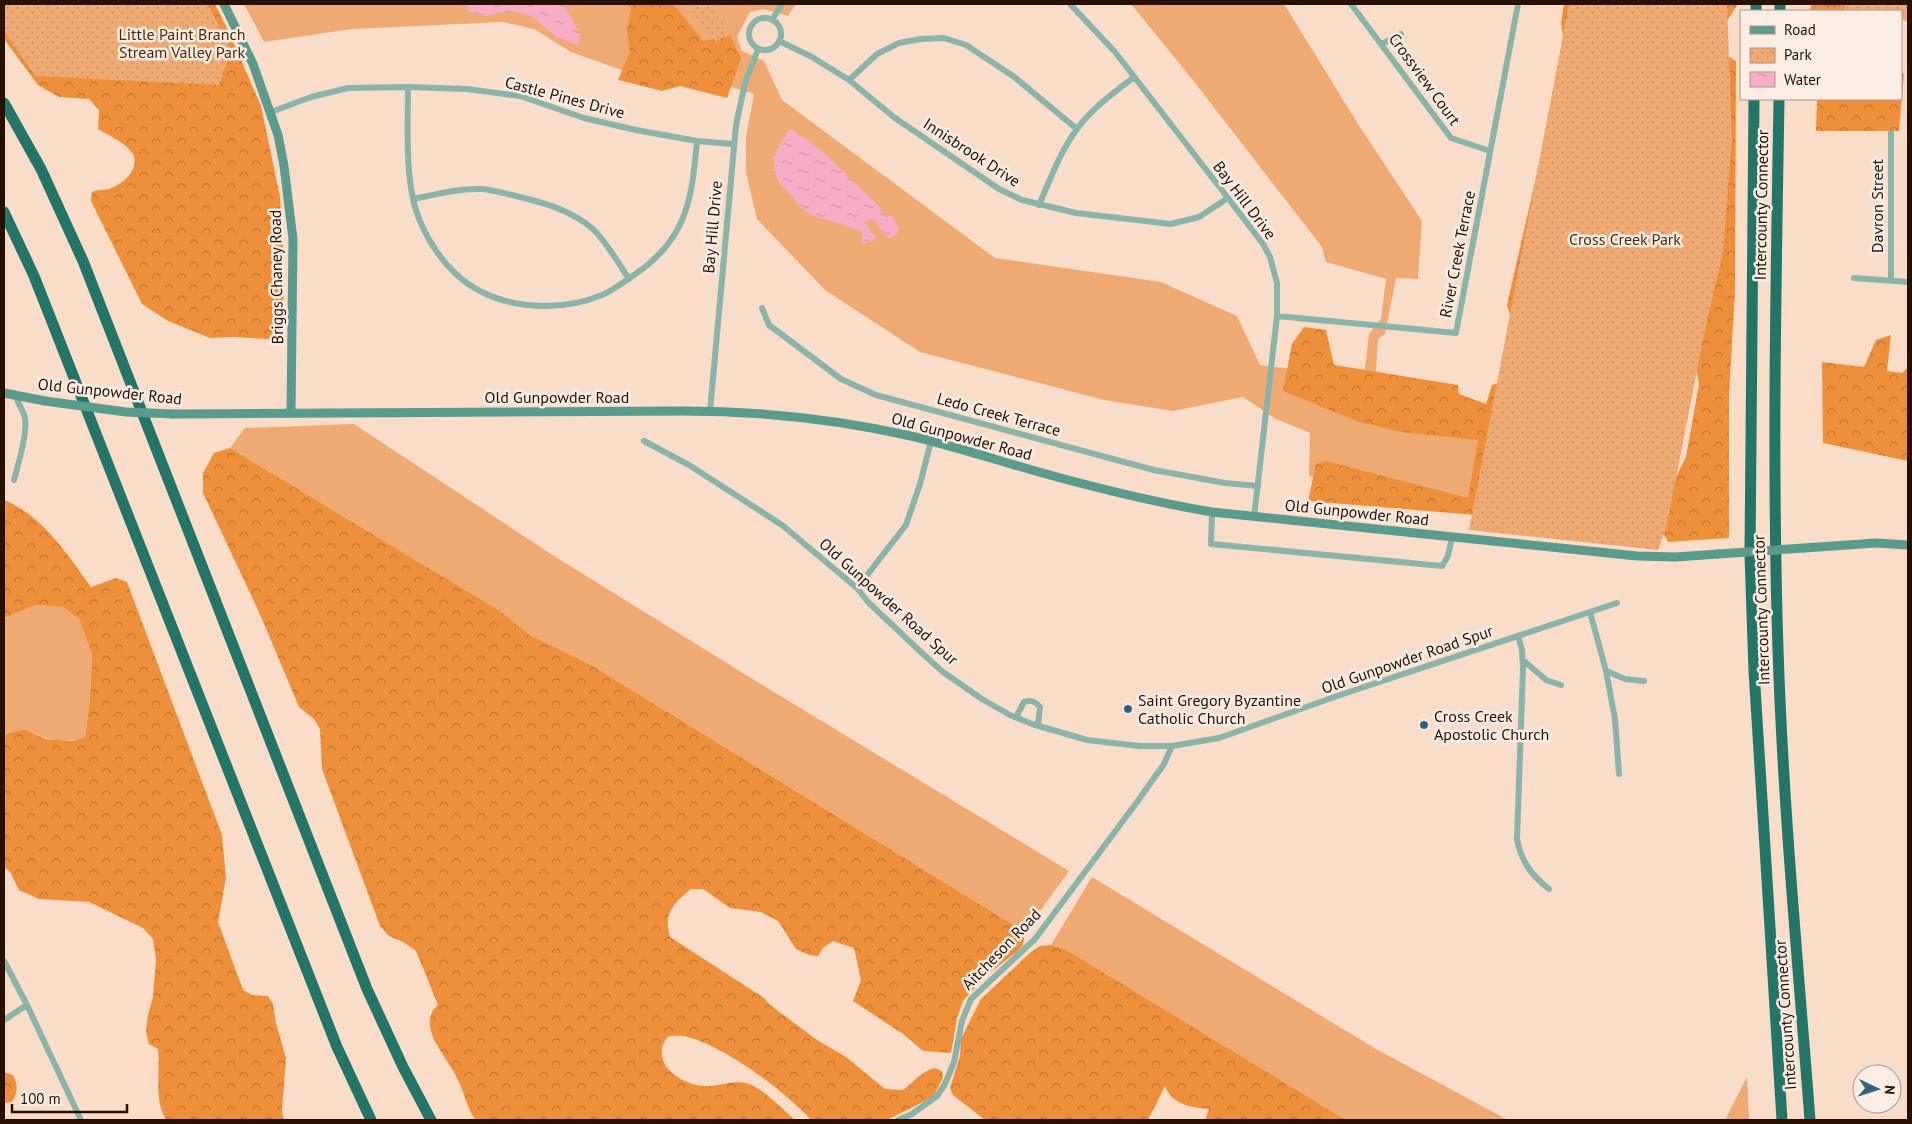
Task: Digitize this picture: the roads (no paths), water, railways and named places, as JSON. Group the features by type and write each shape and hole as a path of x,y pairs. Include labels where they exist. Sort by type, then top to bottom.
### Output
{"highway":[{"name":"Intercounty Connector","path":"1754,100 1751,575 1759,769 1782,1120"},
{"name":"Intercounty Connector","path":"1779,100 1775,438 1778,650 1787,828 1810,1120"},
{"path":"4,103 41,169 83,261 367,989 403,1067 431,1120"},
{"path":"4,212 34,276 337,1047 371,1120"}],"main road":[{"name":"Briggs Chaney Road","path":"224,4 249,53 271,112 278,135 292,216 294,280 291,413"},
{"name":"Old Gunpowder Road","path":"4,393 111,410 173,414 710,411 763,413 883,430 932,441 1109,491 1212,512 1254,517 1637,556 1718,554 1876,543 1908,545"}],"street":[{"path":"772,20 782,4"},
{"name":"Bay Hill Drive","path":"1070,4 1115,52 1263,244 1270,257 1277,283 1277,316 1254,517"},
{"name":"Crossview Court","path":"1351,4 1451,138 1490,151"},
{"name":"River Creek Terrace","path":"1277,316 1456,333 1518,4"},
{"path":"762,19 772,20 776,23 780,32 779,41 772,49 758,49 750,42 750,28 753,23 762,19"},
{"path":"1382,44 1401,34"},
{"path":"849,80 877,54 900,43 921,39 944,38 966,45 1013,76 1077,129"},
{"name":"Innisbrook Drive","path":"779,41 812,57 849,80 895,118 999,189 1039,206 1076,213 1171,224 1199,218 1228,198"},
{"name":"Bay Hill Drive","path":"710,411 734,144 740,102 758,49"},
{"path":"1039,206 1058,163 1077,129 1102,102 1134,77"},
{"name":"Castle Pines Drive","path":"271,112 311,97 348,88 408,86 467,89 520,96 603,123 697,141 734,144"},
{"path":"408,86 409,166 419,220 429,239 456,275 477,289 504,300 531,305 576,304 603,295 645,268 675,234 683,218 692,182 697,141"},
{"name":"Davron Street","path":"1891,133 1891,280"},
{"path":"414,200 460,190 483,189 531,199 558,208 580,220 593,230 616,257 629,278"},
{"path":"1854,278 1908,282"},
{"name":"Ledo Creek Terrace","path":"762,308 769,325 841,379 876,395 1154,470 1258,486"},
{"path":"14,480 25,420 18,406 16,396"},
{"name":"Old Gunpowder Road Spur","path":"644,441 689,465 782,525 857,588 868,602 943,672 982,699 1016,718 1087,740 1107,743 1172,746 1219,738 1617,603"},
{"path":"857,588 906,525 932,441"},
{"path":"1212,512 1212,544 1442,566 1448,556 1452,537"},
{"path":"1590,612 1606,671 1614,719 1619,774"},
{"path":"1518,636 1523,660 1517,839 1524,864 1538,881 1549,889"},
{"path":"1523,660 1546,680 1561,685"},
{"path":"1606,671 1625,680 1644,681"},
{"path":"1016,718 1024,702 1035,702 1040,707 1038,726"},
{"name":"Aitcheson Road","path":"898,1120 912,1114 937,1096 945,1084 954,1062 962,1021 971,999 1035,938 1132,810 1164,764 1172,746"},
{"path":"4,961 27,1005 81,1120"},
{"path":"4,1020 27,1005"}],"water":[{"path":"469,4 563,4 580,33 579,46 557,37 531,16 509,10 485,16 467,11"},
{"path":"790,128 821,150 877,204 883,213 893,217 899,228 896,235 889,239 881,230 876,220 868,219 867,226 876,237 872,242 862,243 862,231 811,215 798,205 780,184 774,171 774,155"}],"place":[{"name":"Saint Gregory Byzantine Catholic Church","path":"1128,709"},
{"name":"Cross Creek Apostolic Church","path":"1424,725"}],"park label":[{"name":"Little Paint Branch Stream Valley Park","path":"182,43"},
{"name":"Cross Creek Park","path":"1625,239"}]}
